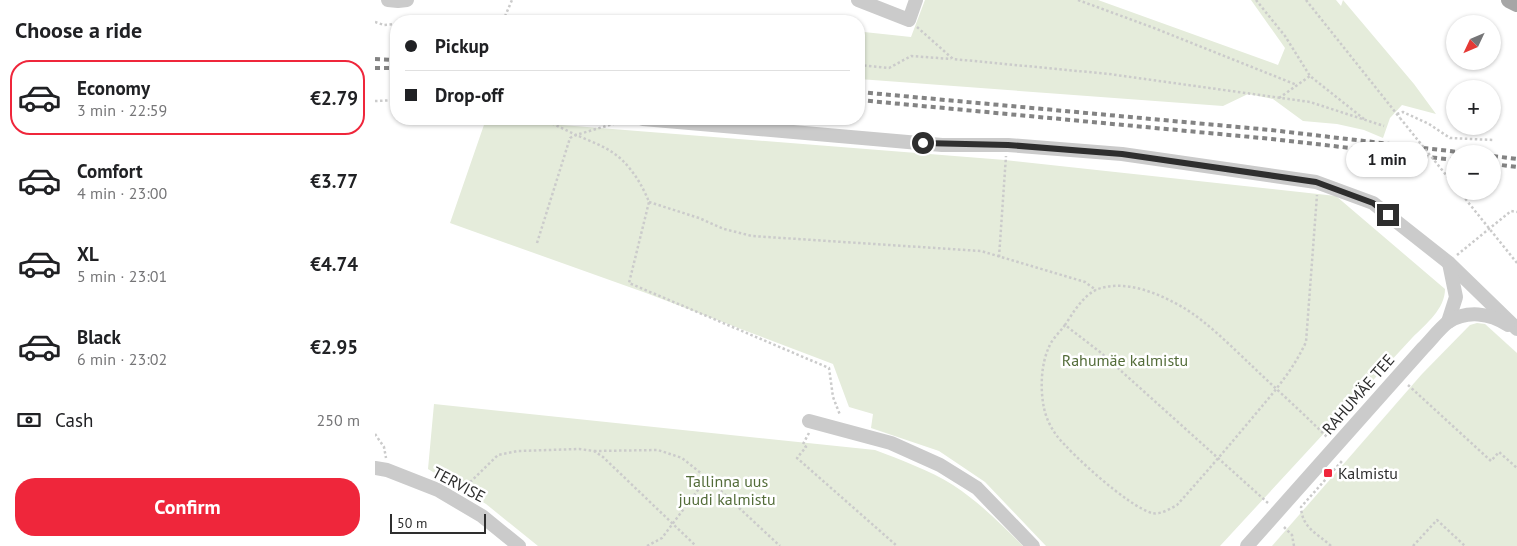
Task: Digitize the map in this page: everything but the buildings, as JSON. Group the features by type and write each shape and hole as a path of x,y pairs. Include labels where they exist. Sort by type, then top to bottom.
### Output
{"main road":[{"path":"1509,0 1517,4"}],"street":[{"path":"388,0 407,0"},
{"path":"858,0 909,20 916,0"},
{"path":"712,125 942,145 1008,145 1122,154 1316,182 1373,203 1449,263 1517,329"},
{"path":"1448,322 1456,297 1449,263"},
{"name":"RAHUMÄE TEE","path":"1247,546 1448,322 1468,314 1484,315 1499,319 1517,329"},
{"path":"809,421 891,444 947,470 977,488 1033,546"},
{"path":"1236,546 1263,515 1277,512 1298,502 1342,452 1355,424"},
{"name":"TERVISE","path":"381,469 438,490 482,516 519,546"}],"path":[{"path":"506,15 512,0"},
{"path":"1078,0 1154,28 1297,86"},
{"path":"1257,0 1285,36 1310,76 1365,120"},
{"path":"1306,0 1446,175"},
{"path":"909,20 953,60"},
{"path":"375,22 390,24"},
{"path":"865,66 889,68 911,56 1109,74 1310,102 1384,126"},
{"path":"1279,98 1310,76"},
{"path":"375,101 390,100"},
{"path":"1397,114 1403,112 1416,117 1449,138 1493,140"},
{"path":"555,125 611,151 622,159 644,190 649,202 629,283 829,368 833,397 845,431"},
{"path":"537,243 570,138 610,125"},
{"path":"999,256 1005,160 1008,145"},
{"path":"1316,182 1317,194 1306,342 1296,363 1276,389 1177,505 1154,513 1143,510 1124,498 1067,448 1056,434 1044,408 1042,391 1043,370 1049,347 1065,325 1089,295 1096,290 1108,286 1123,286 1152,292 1185,309 1228,343 1276,389 1336,446"},
{"path":"1466,200 1517,263"},
{"path":"649,202 699,218 724,229 752,236 981,251 1085,282 1096,290"},
{"path":"1465,248 1511,210 1517,212"},
{"path":"1065,325 1100,352 1268,502 1259,516 1261,518"},
{"path":"1407,384 1491,461 1499,452 1517,468"},
{"path":"375,434 384,447 381,469"},
{"path":"808,436 803,444 806,447 797,458 897,546"},
{"path":"453,499 498,455 518,451 579,449 594,451 658,450 682,458 707,478 780,546"},
{"path":"594,451 603,457 696,546"},
{"path":"647,546 661,538 707,478"},
{"path":"1301,507 1301,517 1305,525 1331,546"},
{"path":"1413,546 1437,520 1465,546"},
{"path":"1284,527 1293,535 1293,546"}],"green space":[{"path":"925,0 1098,0 1278,65 1285,48 1251,0 1336,0 1341,6 1343,0 1414,84 1436,114 1402,105 1390,118 1383,138 1364,130 1337,124 1303,121 1273,99 1248,94 1223,106 865,79 865,32 911,37"},
{"name":"Rahumäe kalmistu","path":"484,125 562,125 1005,160 1336,196 1445,289 1442,303 1429,322 1412,338 1220,546 1046,546 985,482 939,451 871,428 873,414 849,407 833,364 646,293 450,223"},
{"path":"1477,323 1485,324 1517,353 1517,546 1272,546 1422,374 1470,325"},
{"name":"Tallinna uus juudi kalmistu","path":"434,404 875,450 925,470 953,485 981,506 1023,546 538,546 486,504 428,469"}],"railway":[{"path":"375,59 390,60"},
{"path":"375,68 390,68"},
{"path":"865,93 1271,130 1446,151"},
{"path":"865,101 1272,139 1446,159"},
{"path":"1501,157 1517,159"},
{"path":"1501,165 1517,167"}],"place":[{"name":"Kalmistu","path":"1328,473"}],"route":[{"path":"923,143 942,145 1008,145 1122,154 1316,182 1373,203 1388,215"}]}
